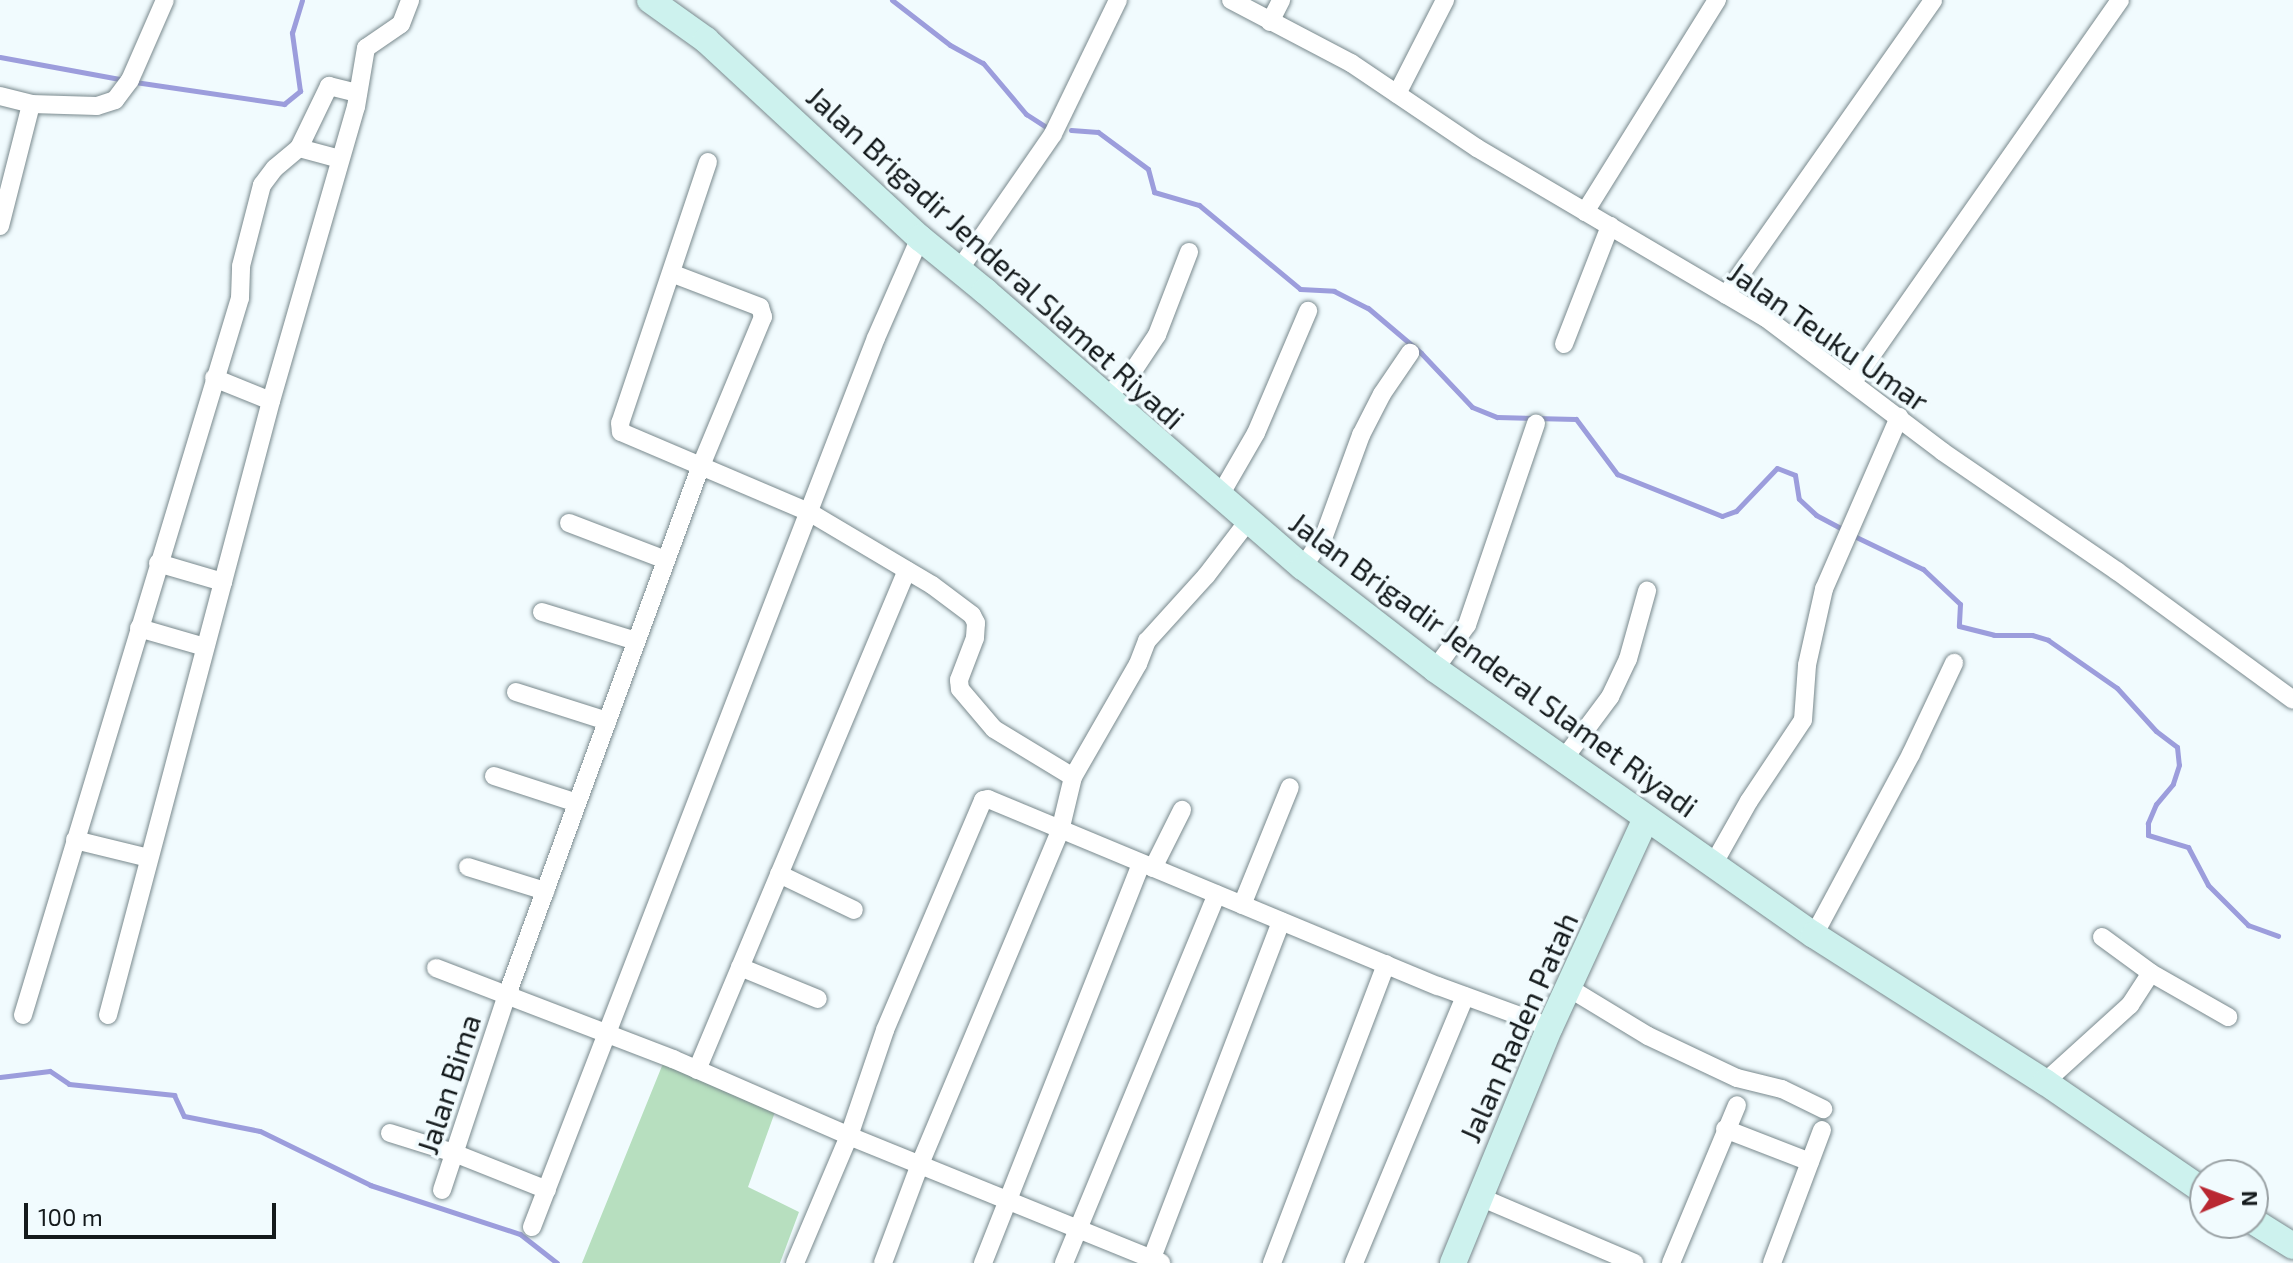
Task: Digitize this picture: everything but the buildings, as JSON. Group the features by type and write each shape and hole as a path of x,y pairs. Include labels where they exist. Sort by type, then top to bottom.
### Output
{"main road":[{"name":"Jalan Brigadir Jenderal Slamet Riyadi","path":"650,0 706,40 920,238 1219,497 1303,567 1435,669 1814,935 2045,1082 2189,1181"},
{"name":"Jalan Raden Patah","path":"1453,1263 1550,1027 1646,818"},
{"path":"2269,1231 2293,1246"}],"street":[{"path":"0,96 31,104 97,106 122,94 165,0"},
{"path":"108,1015 271,401 358,93 366,48 401,24 410,0"},
{"path":"959,270 1053,134 1118,0"},
{"name":"Jalan Teuku Umar","path":"1231,0 1324,48 1477,148 1766,318 2293,700"},
{"path":"1270,22 1281,0"},
{"path":"1397,94 1445,0"},
{"path":"1585,212 1717,0"},
{"path":"1726,295 1933,0"},
{"path":"1852,383 2120,0"},
{"path":"23,1015 240,298 241,266 262,185 275,168 299,148 329,86 358,93"},
{"path":"0,226 31,104"},
{"path":"299,148 340,159"},
{"path":"708,162 620,423 621,432 809,512 907,570 972,615 976,623 973,646 959,680 964,695 994,729 1073,777"},
{"path":"1564,344 1610,226"},
{"path":"532,1227 876,338 920,238"},
{"path":"1104,396 1127,380 1157,335 1189,252"},
{"name":"Jalan Bima","path":"442,1190 507,995 636,641 700,468 763,312 760,307 671,273"},
{"path":"1219,497 1256,433 1308,311"},
{"path":"1303,567 1324,536 1368,421 1410,353"},
{"path":"214,378 271,401"},
{"path":"1714,863 1749,801 1803,720 1807,665 1816,618 1848,534 1899,417"},
{"path":"1435,669 1467,625 1536,424"},
{"path":"883,1263 920,1164 1060,831 1073,777 1138,664 1147,641 1206,576 1248,521"},
{"path":"569,523 666,560"},
{"path":"158,563 223,582"},
{"path":"697,1070 907,570"},
{"path":"1563,760 1610,697 1628,659 1647,591"},
{"path":"542,612 636,641"},
{"path":"139,628 205,647"},
{"path":"1814,935 1911,754 1954,663"},
{"path":"516,692 607,721"},
{"path":"494,776 577,803"},
{"path":"1242,905 1290,787"},
{"path":"795,1263 849,1136 885,1030 978,804 988,799 1386,964 1550,1027"},
{"path":"983,1263 1147,866 1182,810"},
{"path":"75,840 149,858"},
{"path":"468,867 545,891"},
{"path":"779,874 854,910"},
{"path":"1064,1263 1217,894"},
{"path":"436,968 697,1070 1154,1262 1281,921"},
{"path":"2102,937 2151,973 2228,1017"},
{"path":"1272,1263 1386,964"},
{"path":"740,967 818,999"},
{"path":"2045,1082 2119,1016 2151,973"},
{"path":"1569,988 1673,1048 1737,1078 1782,1089 1823,1109"},
{"path":"1354,1263 1465,996"},
{"path":"1671,1263 1737,1105"},
{"path":"1725,1129 1810,1162"},
{"path":"1772,1263 1822,1130"},
{"path":"390,1133 454,1153 547,1190"},
{"path":"1480,1197 1635,1263"}],"green space":[{"path":"664,1061 775,1112 748,1187 799,1212 780,1263 582,1263"}],"waterway":[{"path":"135,82 284,104 300,91 292,33 302,0"},
{"path":"892,0 950,45 983,63 1026,114 1049,129"},
{"path":"0,57 125,80"},
{"path":"1071,130 1098,132 1148,169 1154,192 1199,205 1300,289 1334,291 1368,308 1421,353 1472,407 1497,417 1576,419 1617,474 1722,516 1736,511 1777,468 1795,475 1799,499 1816,515 1844,530"},
{"path":"1852,535 1923,569 1960,604 1959,626 1994,635 2032,635 2048,640 2117,688 2156,731 2177,747 2179,765 2173,784 2156,804 2148,823 2148,835 2188,847 2208,885 2248,925 2278,936"},
{"path":"0,1077 50,1071 69,1084 174,1095 184,1116 260,1131 370,1185 520,1234 557,1263"}]}
